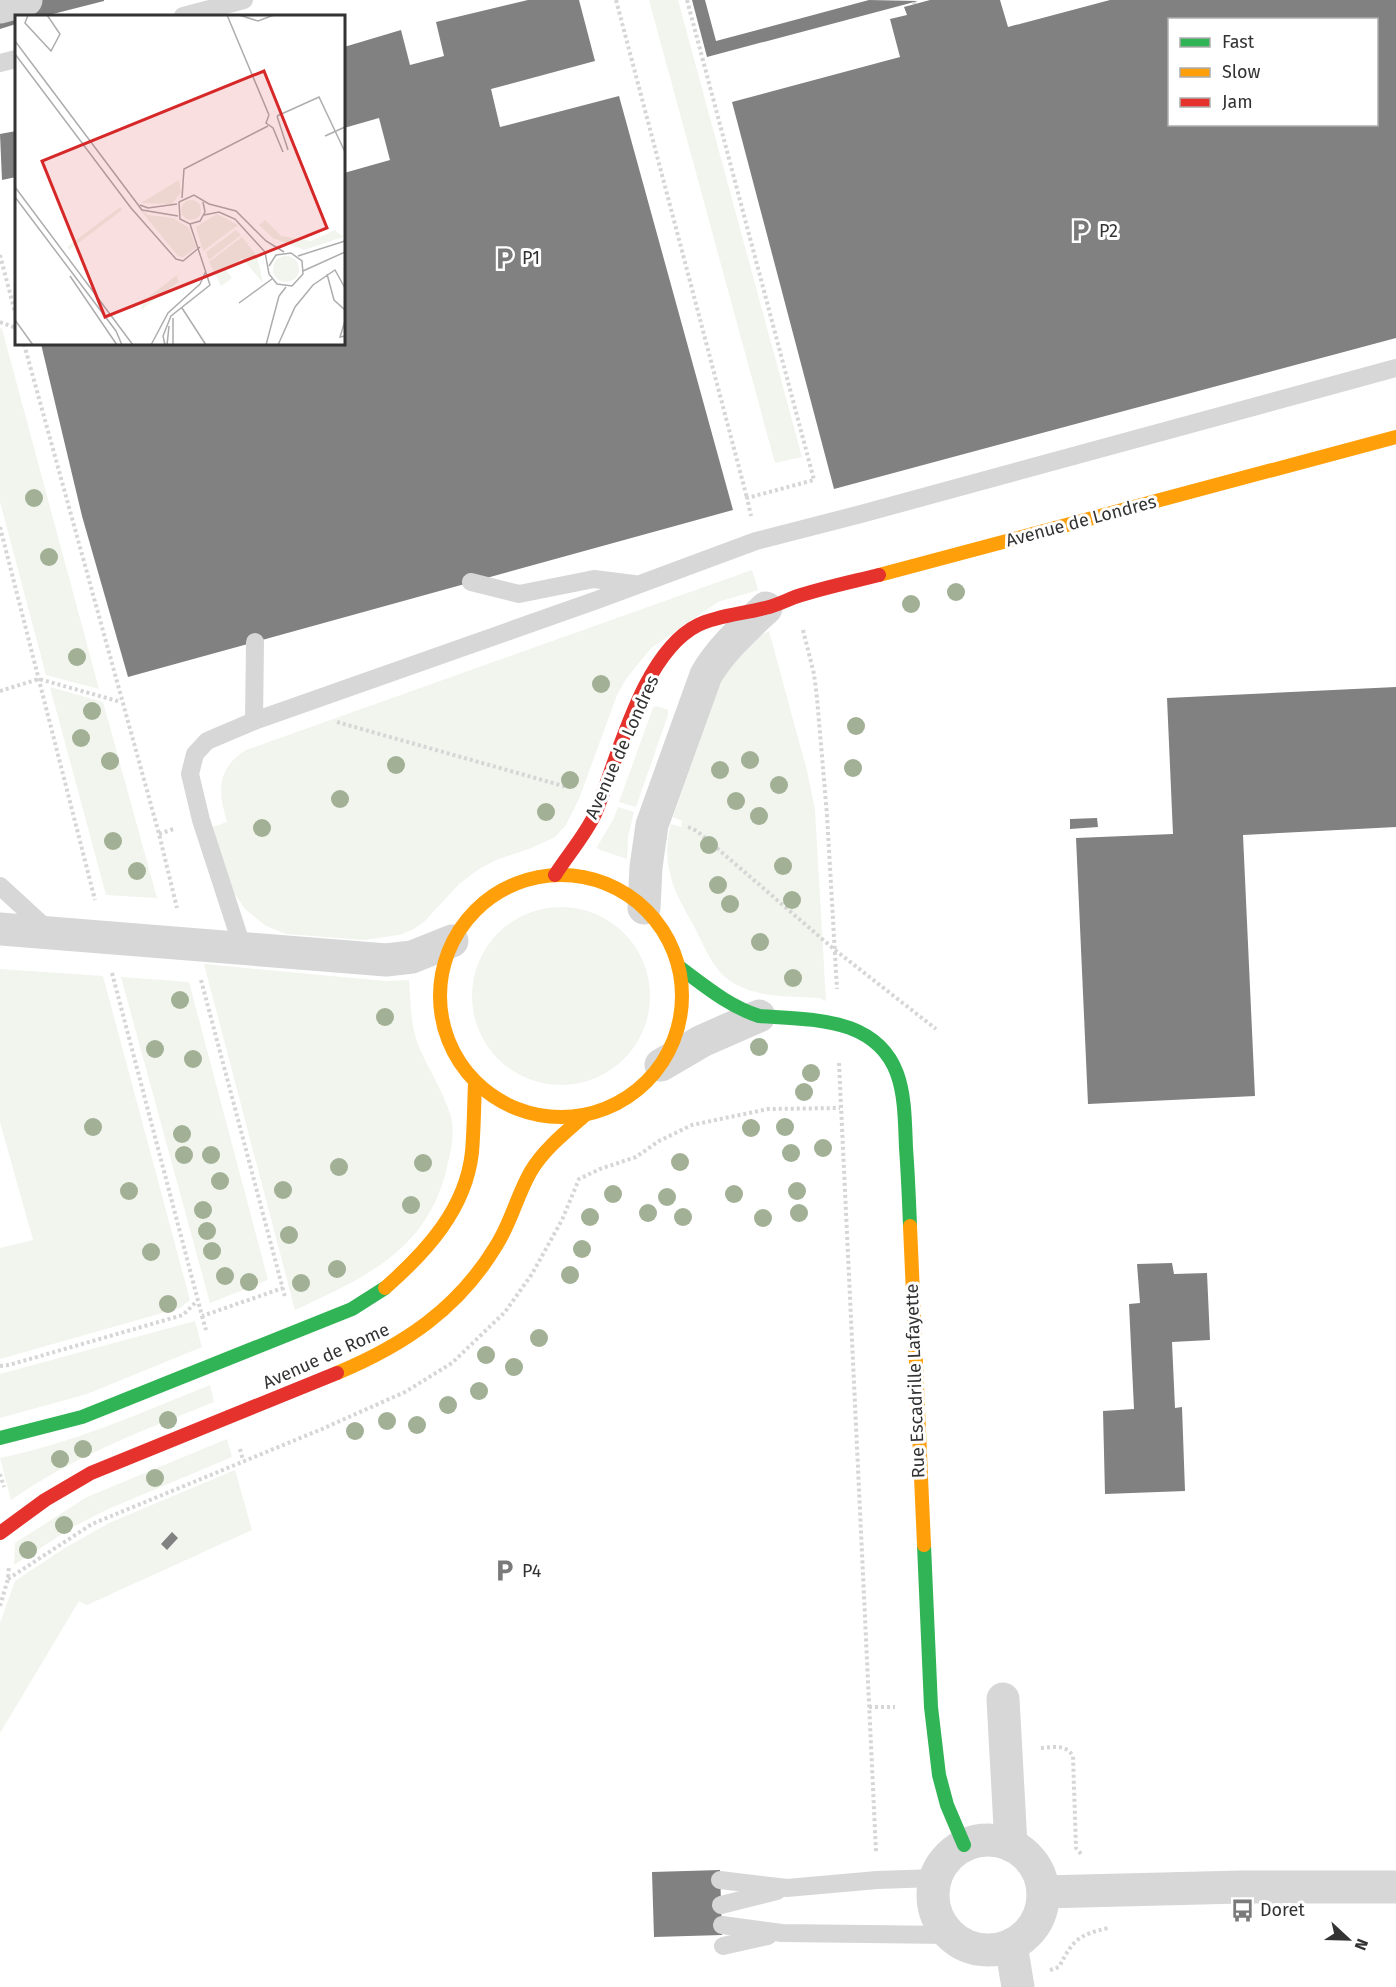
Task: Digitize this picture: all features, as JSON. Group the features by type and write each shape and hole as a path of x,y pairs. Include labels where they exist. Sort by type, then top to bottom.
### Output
{"main road":[{"name":"Avenue de Londres","path":"555,874 594,816 632,716 664,654 696,626 712,619 781,603 1396,437"},
{"path":"555,874 587,878 608,885 618,889 644,908 659,925 671,945 678,967 682,992 680,1018 673,1042 661,1065 640,1088 615,1105 585,1115 555,1118 526,1113 498,1101 475,1083 456,1059 444,1031 439,1001 442,970 452,941 470,915 495,894 523,880 555,874"},
{"name":"Rue Escadrille Lafayette","path":"678,967 734,1006 759,1016 838,1023 868,1035 882,1047 895,1066 903,1094 931,1707 939,1775 947,1805 964,1845"},
{"name":"Avenue de Rome","path":"0,1438 82,1417 352,1309 383,1290 415,1262 434,1240 457,1203 466,1182 472,1153 475,1083"},
{"name":"Avenue de Rome","path":"0,1533 45,1500 91,1473 393,1349 438,1316 458,1297 494,1251 509,1223 530,1172 548,1148 585,1115"}],"street":[{"path":"0,7 26,0"},
{"name":"Avenue de Londres","path":"644,908 646,867 652,825 706,675 730,642 781,603"},
{"path":"0,928 386,960 412,957 452,941"},
{"name":"Rue Escadrille Lafayette","path":"661,1065 702,1041 759,1016"},
{"path":"1003,1700 1011,1845"},
{"path":"988,1840 1011,1845 1025,1853 1038,1871 1043,1892 1042,1908 1035,1923 1025,1936 1011,1945 990,1950 968,1946 950,1935 938,1918 933,1898 936,1878 942,1864 964,1845 988,1840"},
{"path":"1043,1892 1241,1887 1396,1887"},
{"path":"1011,1945 1018,1983"}],"lane":[{"path":"187,15 244,0"},
{"path":"0,63 15,59"},
{"path":"243,949 201,820 190,774 195,754 207,741 254,721 756,540 896,505 1396,368"},
{"path":"471,582 519,594 594,579 639,584"},
{"path":"254,721 255,642"},
{"path":"0,886 52,934"},
{"path":"721,1905 787,1888 877,1880 936,1878"},
{"path":"720,1880 787,1888"},
{"path":"722,1925 782,1932 950,1935"},
{"path":"723,1946 782,1932"}],"path":[{"path":"616,0 747,498 756,540"},
{"path":"687,0 703,52 814,480 747,498"},
{"path":"0,255 15,312"},
{"path":"0,322 15,328"},
{"path":"24,345 159,834 185,944 200,975 294,1331"},
{"path":"0,527 96,904"},
{"path":"781,603 814,674 827,814 877,1880"},
{"path":"0,691 39,679 122,702"},
{"path":"330,720 572,789"},
{"path":"681,824 697,831 835,950 936,1029"},
{"path":"111,969 202,1316 282,1288"},
{"path":"0,1366 183,1315 197,1301"},
{"path":"232,1416 243,1460"},
{"path":"1018,1983 1059,1967 1071,1944 1088,1932 1113,1927"}],"shaded area":[{"path":"649,0 678,0 802,457 775,463"},
{"path":"0,328 99,689 46,675 0,502"},
{"path":"752,570 758,590 718,602 651,648 626,679 617,695 579,799 566,825 555,837 479,869 459,884 424,922 412,930 399,935 364,940 286,934 266,926 245,909 228,884 213,827 227,822 221,791 224,773 236,757 246,750"},
{"path":"769,631 807,771 815,810 826,1001 819,998 777,996 756,992 737,985 722,974 707,953 679,899 668,863 667,846 671,824 681,827 682,821 673,817 721,681 741,653"},
{"path":"50,687 103,702 157,898 106,895"},
{"path":"656,706 668,710 668,715 636,807 619,802 653,708"},
{"path":"618,807 634,812 628,837 627,859 597,847"},
{"path":"561,907 578,908 595,913 624,933 644,962 649,979 649,1013 644,1030 624,1059 595,1079 578,1084 561,1085 544,1084 527,1079 498,1059 478,1030 473,1013 472,996 473,979 478,962 498,933 527,913 544,908"},
{"path":"204,964 385,981 409,980 411,1014 416,1039 451,1117 453,1130 451,1149 438,1196 425,1220 409,1240 369,1272 295,1310"},
{"path":"0,969 103,976 190,1300 180,1308 0,1359 0,1248 33,1240 0,1122"},
{"path":"121,977 189,982 268,1280 210,1303"},
{"path":"195,1321 202,1347 87,1394 0,1418 0,1374"},
{"path":"210,1385 214,1402 84,1457 11,1500 0,1458 80,1436"},
{"path":"227,1439 232,1457 106,1510 73,1527 14,1565 15,1543 87,1497"},
{"path":"235,1470 252,1530 87,1605 79,1601 0,1733 0,1623 15,1581 65,1548 109,1523"}],"building":[{"path":"0,0 104,0 49,15 15,15 15,24 0,29"},
{"name":"P1","path":"528,0 579,0 595,61 491,89 500,127 619,96 733,510 128,677 82,516 41,345 345,345 345,173 390,160 379,118 345,128 345,47 401,30 410,65 444,56 436,22"},
{"path":"692,0 705,0 716,41 869,0 918,1 707,57"},
{"name":"P2","path":"930,0 1000,0 1008,27 1110,0 1396,0 1396,338 834,489 732,102 900,57 890,19 907,15 904,7"},
{"path":"15,131 15,177 2,180 0,134"},
{"path":"1396,687 1396,827 1243,835 1255,1096 1088,1104 1076,838 1173,834 1167,698"},
{"path":"1097,818 1098,827 1070,829 1070,819"},
{"path":"1172,1263 1174,1274 1207,1273 1210,1340 1172,1342 1175,1408 1182,1407 1185,1491 1105,1494 1103,1411 1134,1409 1129,1304 1140,1303 1137,1264"},
{"path":"172,1532 178,1538 167,1550 161,1544"},
{"path":"720,1870 722,1935 654,1937 652,1872"}],"traffic: fast":[{"path":"679,967 717,995 748,1012 759,1016 828,1022 850,1028 868,1037 882,1049 892,1062 902,1094 910,1226"},
{"path":"0,1438 82,1417 352,1309 385,1288"},
{"path":"924,1545 931,1707 939,1775 947,1805 964,1845"}],"traffic: slow":[{"path":"879,575 1396,437"},
{"path":"561,875 585,877 607,884 628,895 647,910 662,929 673,950 680,972 682,996 680,1020 673,1042 662,1063 647,1082 628,1097 607,1108 585,1115 561,1117 537,1115 515,1108 494,1097 475,1082 460,1063 449,1042 442,1020 440,996 442,972 449,950 460,929 475,910 494,895 515,884 537,877 561,875"},
{"path":"385,1288 415,1260 442,1228 462,1192 472,1152 475,1083"},
{"path":"337,1373 407,1337 427,1323 465,1288 501,1237 536,1163 585,1115"},
{"path":"910,1226 924,1545"}],"traffic: jam":[{"path":"555,875 591,822 634,709 662,659 678,639 698,625 714,619 769,607 805,594 879,575"},
{"path":"0,1533 45,1500 91,1473 337,1373"}],"place":[{"name":"P2","path":"1081,231"},
{"name":"P1","path":"504,258"},
{"name":"P4","path":"504,1571"},
{"name":"Doret","path":"1242,1910"}]}
